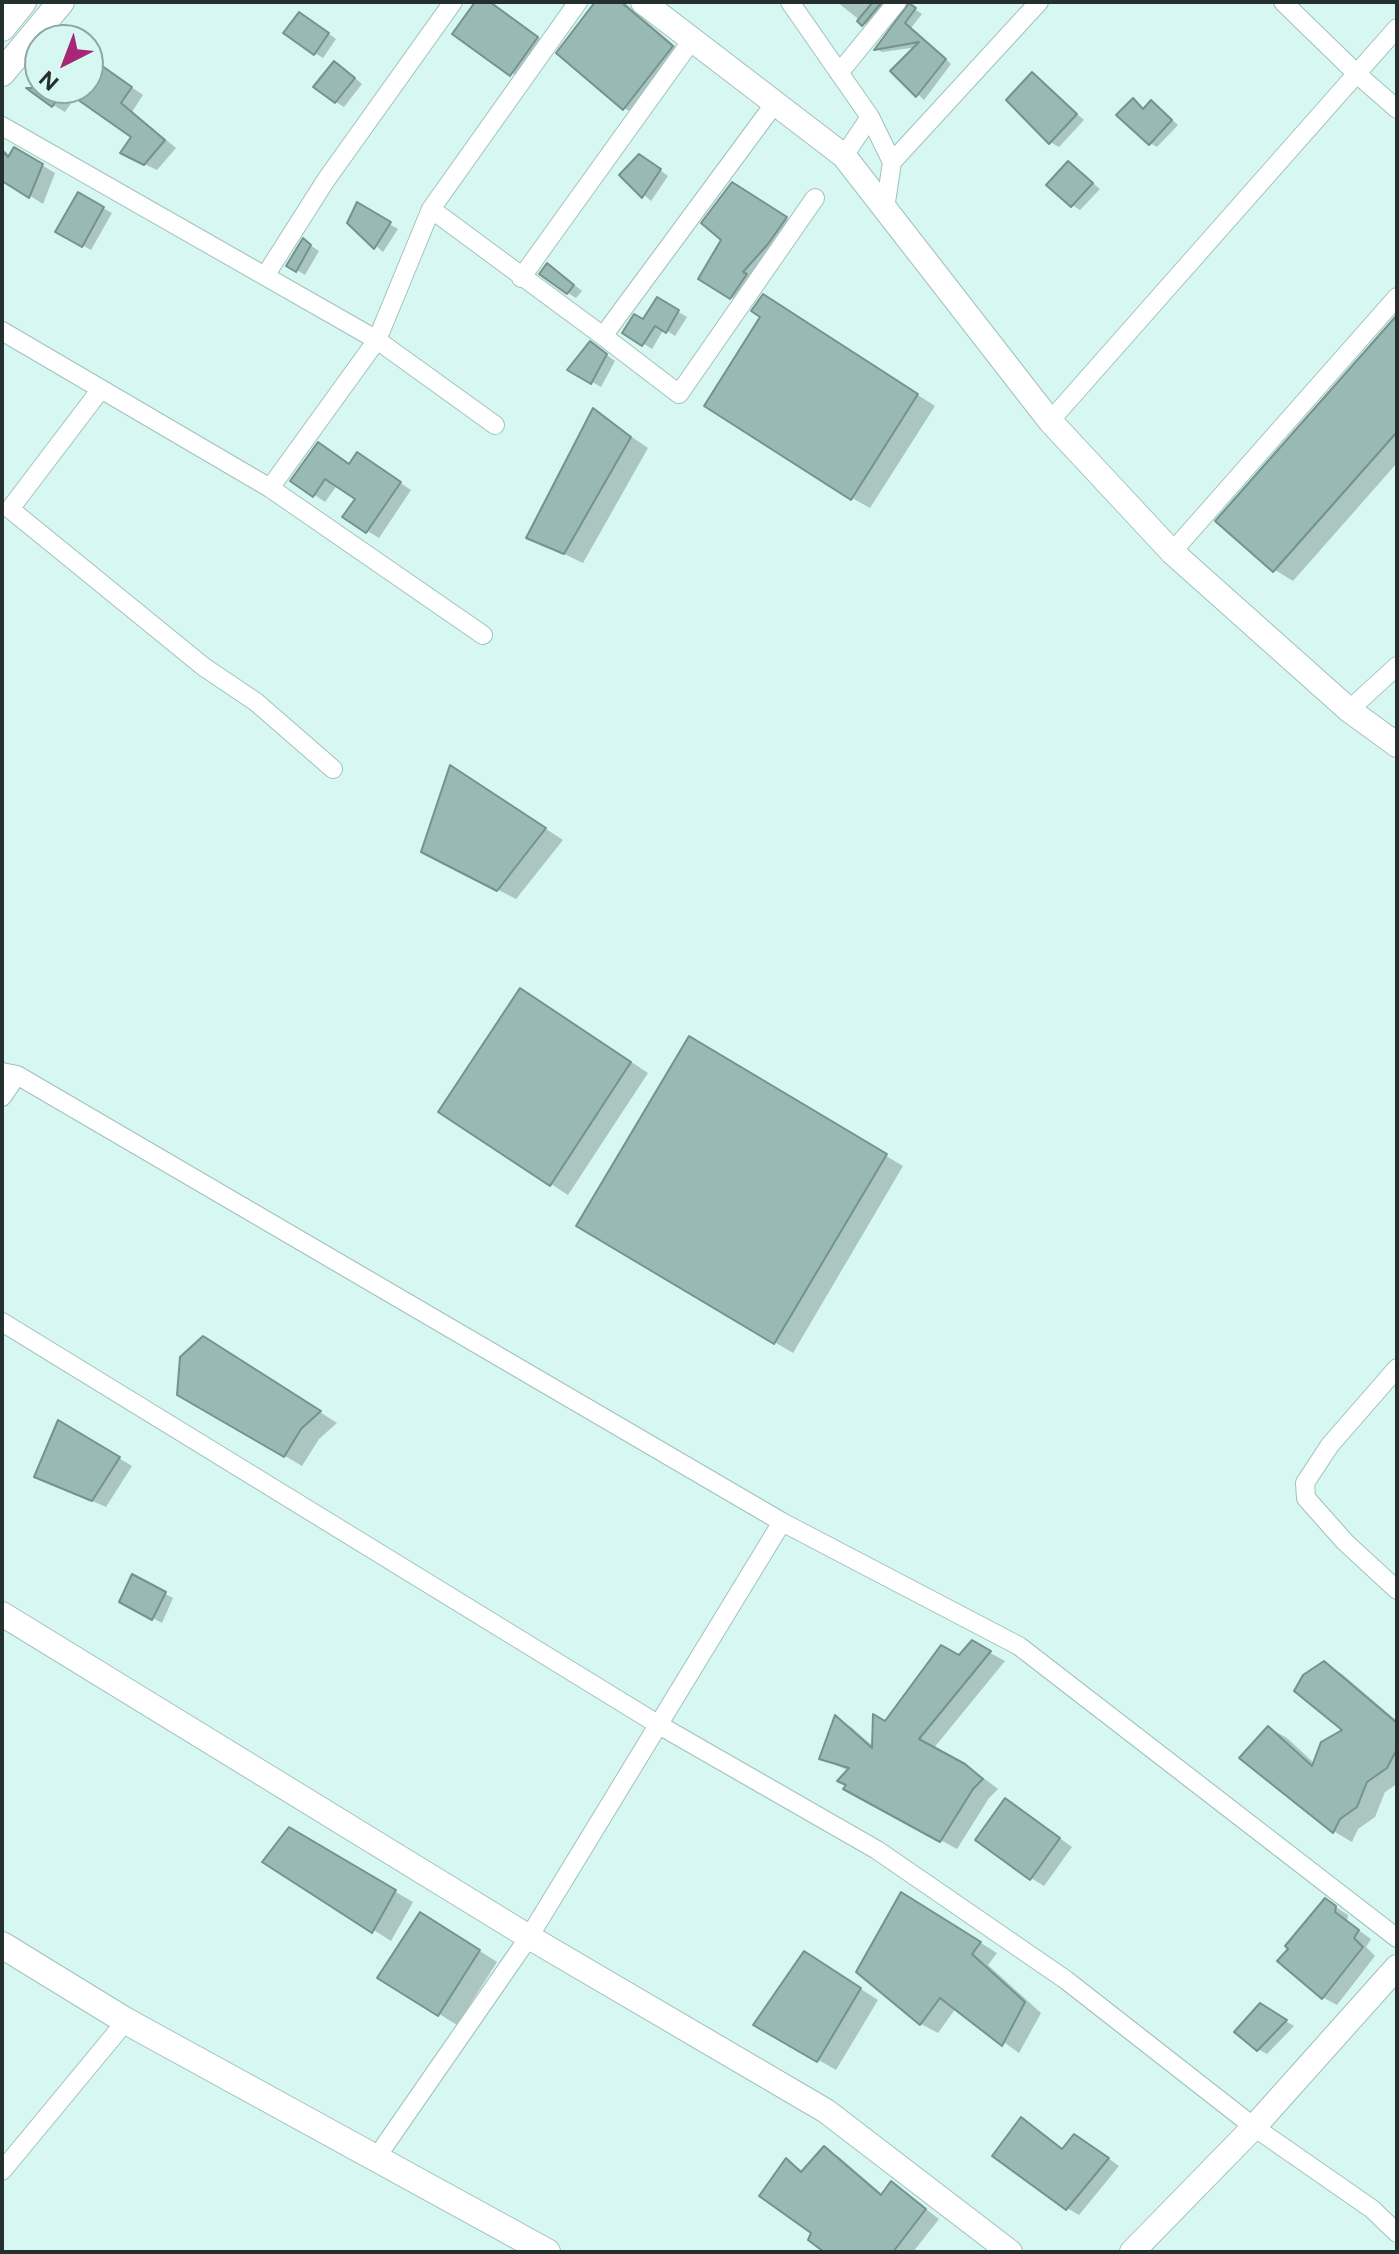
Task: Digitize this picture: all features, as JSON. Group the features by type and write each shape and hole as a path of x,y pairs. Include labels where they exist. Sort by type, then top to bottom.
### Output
{"main road":[{"path":"2,28 23,2"},
{"path":"2,73 61,2"},
{"path":"2,1945 126,2021 547,2252"}],"street":[{"path":"265,276 326,180 453,2"},
{"path":"270,488 377,340 431,209 578,2"},
{"path":"643,2 844,156 1050,421 1172,552 1349,710 1397,745"},
{"path":"790,2 870,117 892,162"},
{"path":"839,73 897,2"},
{"path":"885,209 892,162 1039,2"},
{"path":"1283,2 1397,109"},
{"path":"1050,421 1397,28"},
{"path":"521,278 692,40"},
{"path":"603,336 775,103"},
{"path":"844,156 870,117"},
{"path":"2,126 377,340 495,425"},
{"path":"431,209 679,394 815,198"},
{"path":"1172,552 1397,297"},
{"path":"2,331 270,488 483,635"},
{"path":"101,389 10,509 204,667 256,702 333,769"},
{"path":"1349,710 1397,666"},
{"path":"2,1097 9,1074 782,1522 1019,1646 1397,1938"},
{"path":"2,1322 659,1725 877,1850 1066,1980 1254,2127 1372,2209 1397,2233"},
{"path":"1397,1368 1330,1445 1305,1483 1306,1498 1345,1542 1397,1590"},
{"path":"376,2158 529,1937 782,1522"},
{"path":"2,1614 529,1937 826,2111 1010,2252"},
{"path":"1132,2252 1254,2127 1397,1967"},
{"path":"2,2171 126,2021"}],"building":[{"path":"475,2 490,2 538,37 510,76 452,34"},
{"path":"595,2 621,2 673,46 623,110 556,53"},
{"path":"873,2 882,2 862,26 857,21"},
{"path":"909,3 916,8 905,23 946,59 916,97 890,71 919,42 874,50"},
{"path":"299,12 329,33 314,55 283,33"},
{"path":"334,61 355,78 335,103 313,87"},
{"path":"104,67 132,87 121,103 165,140 144,165 120,153 131,137 84,104 104,104"},
{"path":"1032,72 1077,114 1049,144 1006,100"},
{"path":"1133,98 1143,109 1151,100 1172,120 1149,145 1116,115"},
{"path":"14,147 43,164 29,198 2,181 2,150 8,157"},
{"path":"639,154 661,169 642,198 619,175"},
{"path":"1068,161 1093,183 1071,207 1046,185"},
{"path":"732,182 787,217 743,272 747,274 730,299 698,279 721,240 701,223"},
{"path":"78,192 104,207 82,247 55,232"},
{"path":"357,202 391,222 374,249 347,223"},
{"path":"303,238 311,245 296,272 286,266"},
{"path":"547,263 574,285 567,294 539,274"},
{"path":"763,294 918,394 851,500 704,406 760,317 751,311"},
{"path":"657,297 679,310 666,333 655,326 642,346 622,333 634,314 643,319"},
{"path":"1397,315 1397,432 1273,572 1215,521"},
{"path":"590,341 607,354 591,384 567,370"},
{"path":"593,408 631,437 564,554 526,538"},
{"path":"318,442 349,464 357,452 401,482 366,533 342,517 355,499 325,479 313,497 290,481"},
{"path":"450,765 546,828 497,891 421,852"},
{"path":"520,988 631,1062 550,1186 438,1112"},
{"path":"689,1036 887,1154 774,1344 576,1226"},
{"path":"203,1336 321,1411 301,1429 284,1457 177,1395 180,1357"},
{"path":"58,1420 120,1457 92,1501 34,1477"},
{"path":"132,1574 166,1592 152,1620 119,1602"},
{"path":"972,1640 991,1651 919,1739 965,1764 983,1779 973,1789 940,1842 843,1789 846,1785 837,1781 849,1768 819,1759 835,1715 872,1748 873,1714 885,1721 941,1645 959,1655"},
{"path":"1324,1661 1397,1723 1397,1749 1387,1768 1367,1782 1357,1807 1340,1819 1333,1833 1239,1758 1268,1726 1312,1766 1321,1742 1342,1730 1294,1691 1303,1675"},
{"path":"1005,1798 1060,1838 1030,1880 975,1840"},
{"path":"289,1827 396,1890 372,1933 262,1862"},
{"path":"901,1892 981,1942 972,1954 1025,2002 1002,2046 940,1998 920,2025 856,1972"},
{"path":"1325,1898 1336,1906 1335,1912 1359,1930 1354,1938 1363,1947 1322,1999 1277,1961 1288,1949 1285,1946"},
{"path":"420,1912 480,1950 438,2016 377,1978"},
{"path":"804,1951 861,1988 817,2062 753,2025"},
{"path":"1260,2003 1287,2020 1257,2051 1234,2032"},
{"path":"1021,2117 1062,2149 1074,2134 1109,2158 1066,2210 992,2156"},
{"path":"824,2146 881,2195 891,2181 926,2209 893,2252 824,2252 808,2240 811,2233 759,2196 786,2158 801,2172"}]}
